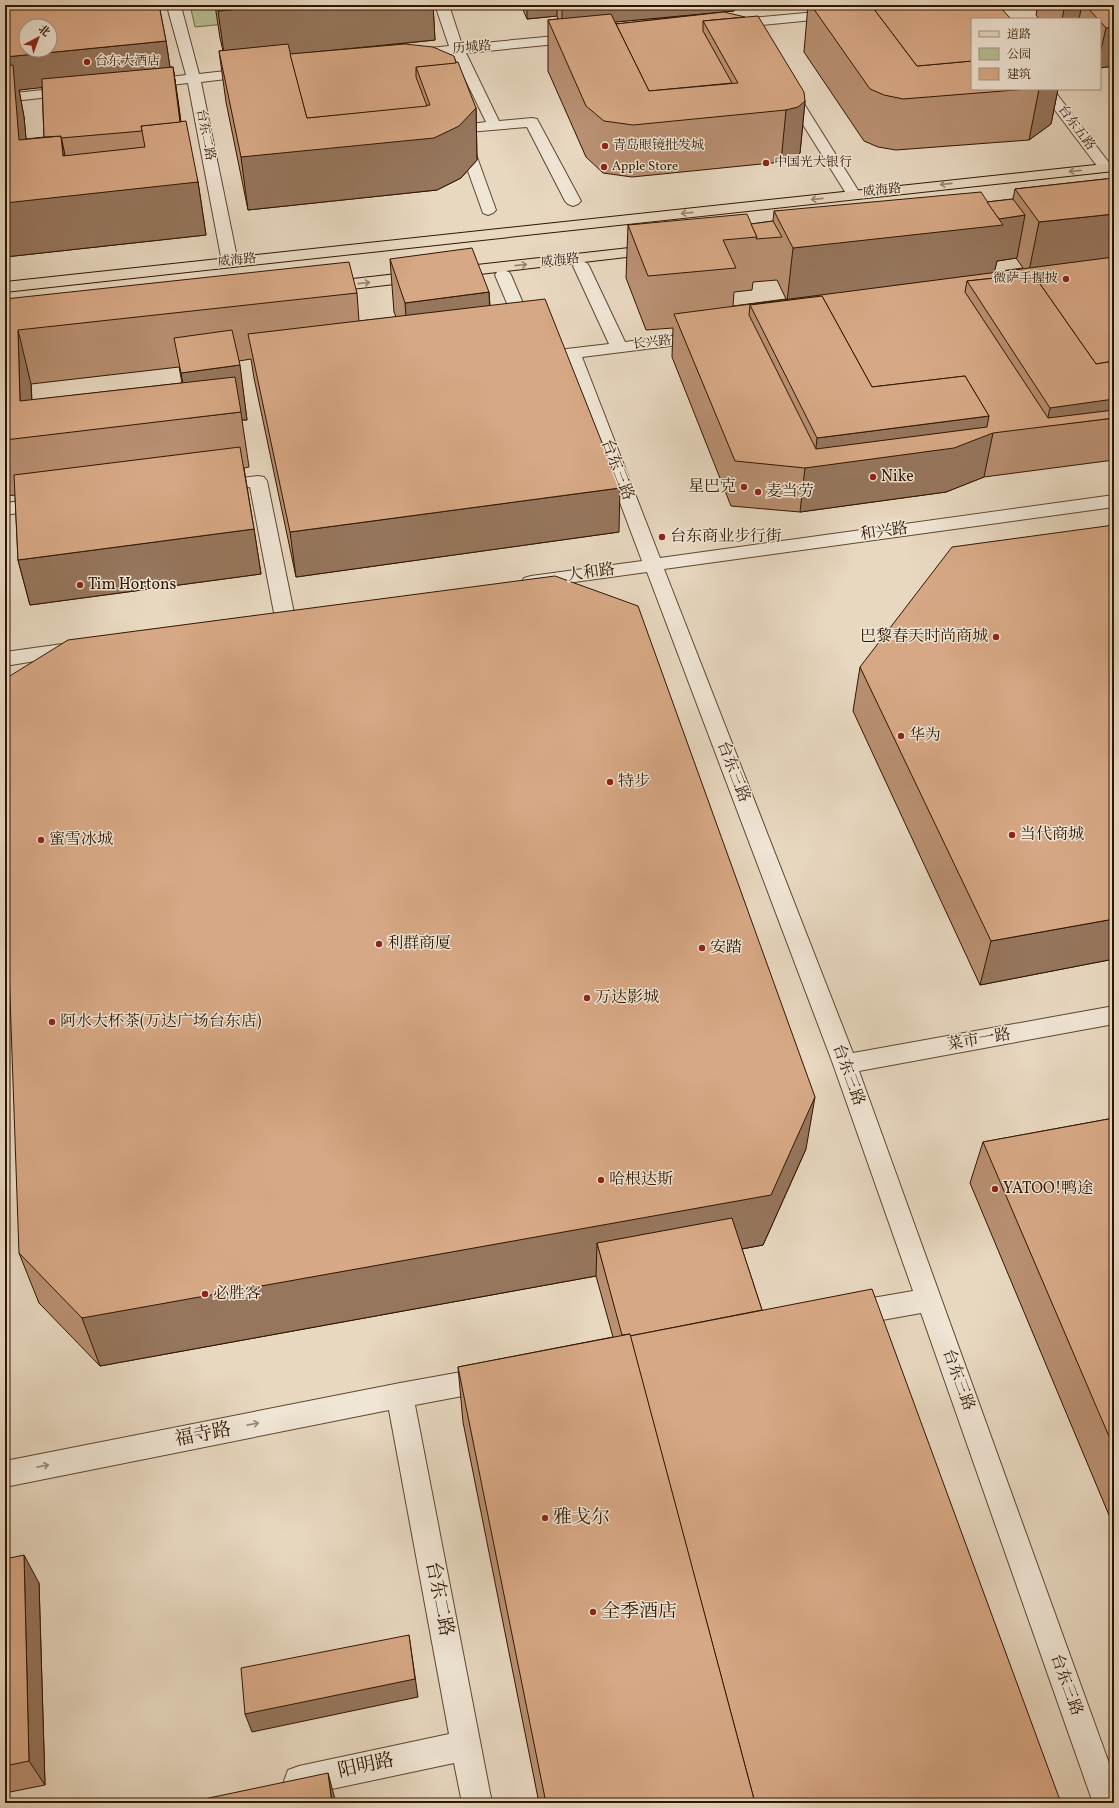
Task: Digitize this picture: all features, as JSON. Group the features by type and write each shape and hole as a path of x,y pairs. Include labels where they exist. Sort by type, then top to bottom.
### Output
{"main road":[{"name":"威海路","path":"5,287 1110,167"},
{"name":"威海路","path":"312,289 674,248"}],"street":[{"path":"442,5 457,49 494,125"},
{"name":"台东二路","path":"175,10 194,79 230,262"},
{"path":"715,25 855,13"},
{"name":"历城路","path":"403,55 590,37"},
{"path":"131,85 264,71"},
{"path":"782,79 854,194"},
{"path":"5,98 84,90"},
{"name":"台东五路","path":"1047,90 1110,167"},
{"path":"488,210 460,129 532,122 573,201"},
{"path":"580,266 620,347"},
{"path":"504,275 533,344"},
{"name":"长兴路","path":"545,357 714,336"},
{"name":"台东三路","path":"572,353 845,1064 1108,1803"},
{"path":"203,487 258,481 285,618"},
{"name":"和兴路","path":"654,564 1114,501"},
{"path":"5,509 60,503"},
{"name":"人和路","path":"513,585 654,564"},
{"path":"5,659 98,645"},
{"name":"菜市一路","path":"845,1064 1114,1015"},
{"path":"828,1318 929,1300"},
{"name":"福寺路","path":"5,1474 400,1395 509,1376"},
{"name":"台东二路","path":"400,1395 477,1803"},
{"name":"阳明路","path":"272,1786 466,1745"}],"green space":[{"path":"190,5 315,5 318,15 195,27"}],"building":[{"path":"59,5 159,5 166,41 58,52 58,18 18,18 18,56 5,57 5,10"},
{"path":"217,5 281,5 218,11"},
{"path":"811,5 871,5 917,66 971,61 971,90 1016,90 903,99 884,95 870,89"},
{"path":"871,5 998,5 1010,18 971,18 971,61 917,66"},
{"path":"1085,5 1114,5 1114,27 1106,28 1101,22 1101,18 1097,18"},
{"path":"724,12 745,17 703,21 703,31 732,83 649,91 616,24"},
{"path":"611,14 649,91 738,83 703,21 758,16 804,92 805,101 798,107 786,110 633,125 604,121 586,106 548,20"},
{"path":"288,44 307,118 430,105 416,67 458,62 476,108 459,126 434,138 241,157 219,51"},
{"path":"405,44 433,47 454,56 456,63 416,67 416,77 427,106 307,118 290,54"},
{"path":"13,65 19,140 61,136 63,156 145,147 141,126 186,121 198,182 5,203 5,66"},
{"path":"173,67 180,122 141,126 142,131 61,138 61,136 44,137 42,79"},
{"path":"1114,178 1114,214 1039,222 1015,189"},
{"path":"981,192 1003,225 793,248 774,211"},
{"path":"1013,199 1025,215 999,219 987,202"},
{"path":"747,214 757,237 723,240 736,268 648,276 628,225"},
{"path":"773,221 782,237 756,239 757,237 751,224"},
{"path":"472,248 489,292 405,303 390,259"},
{"path":"1114,257 1114,361 1096,364 1033,274 967,281 965,292 1048,418 1114,410 1114,418 993,433 954,448 805,468 735,461 674,314","holes":["822,296 872,387 965,376 989,416 987,427 816,449 749,315 750,305"]},
{"path":"349,262 357,293 18,330 20,401 235,377 241,412 5,440 5,299"},
{"path":"1033,274 1096,364 1114,361 1114,399 1050,408 967,281"},
{"path":"822,296 872,387 965,376 989,416 817,438 750,305"},
{"path":"545,299 620,488 290,532 248,334"},
{"path":"232,330 240,365 181,373 174,338"},
{"path":"240,447 254,529 18,560 14,475"},
{"name":"当代商城","path":"1114,525 1114,919 991,941 860,667 952,547"},
{"name":"利群商厦","path":"555,576 638,606 815,1097 771,1195 82,1318 19,1253 5,854 5,679 68,640"},
{"path":"1114,1118 1114,1448 983,1142"},
{"path":"732,1218 762,1310 630,1336 630,1334 622,1335 597,1243"},
{"path":"872,1289 1061,1803 755,1803 630,1336"},
{"name":"全季酒店","path":"630,1334 755,1803 546,1803 458,1367"},
{"path":"24,1555 29,1761 5,1766 5,1559"},
{"path":"409,1635 415,1679 245,1714 241,1668"},
{"path":"328,1773 332,1803 185,1803"}],"place":[{"name":"台东大酒店","path":"87,62"},
{"name":"青岛眼镜批发城","path":"605,146"},
{"name":"中国光大银行","path":"766,163"},
{"name":"Apple Store","path":"604,167"},
{"name":"微萨手握披","path":"1066,279"},
{"name":"Nike","path":"873,477"},
{"name":"星巴克","path":"744,487"},
{"name":"麦当劳","path":"758,492"},
{"name":"台东商业步行街","path":"662,537"},
{"name":"Tim Hortons","path":"80,585"},
{"name":"巴黎春天时尚商城","path":"996,637"},
{"name":"华为","path":"901,736"},
{"name":"特步","path":"610,782"},
{"name":"当代商城","path":"1012,835"},
{"name":"蜜雪冰城","path":"41,840"},
{"name":"利群商厦","path":"379,944"},
{"name":"安踏","path":"702,948"},
{"name":"万达影城","path":"587,998"},
{"name":"阿水大杯茶(万达广场台东店)","path":"52,1022"},
{"name":"哈根达斯","path":"601,1180"},
{"name":"YATOO!鸭途","path":"995,1189"},
{"name":"必胜客","path":"205,1294"},
{"name":"雅戈尔","path":"545,1518"},
{"name":"全季酒店","path":"593,1612"}]}
